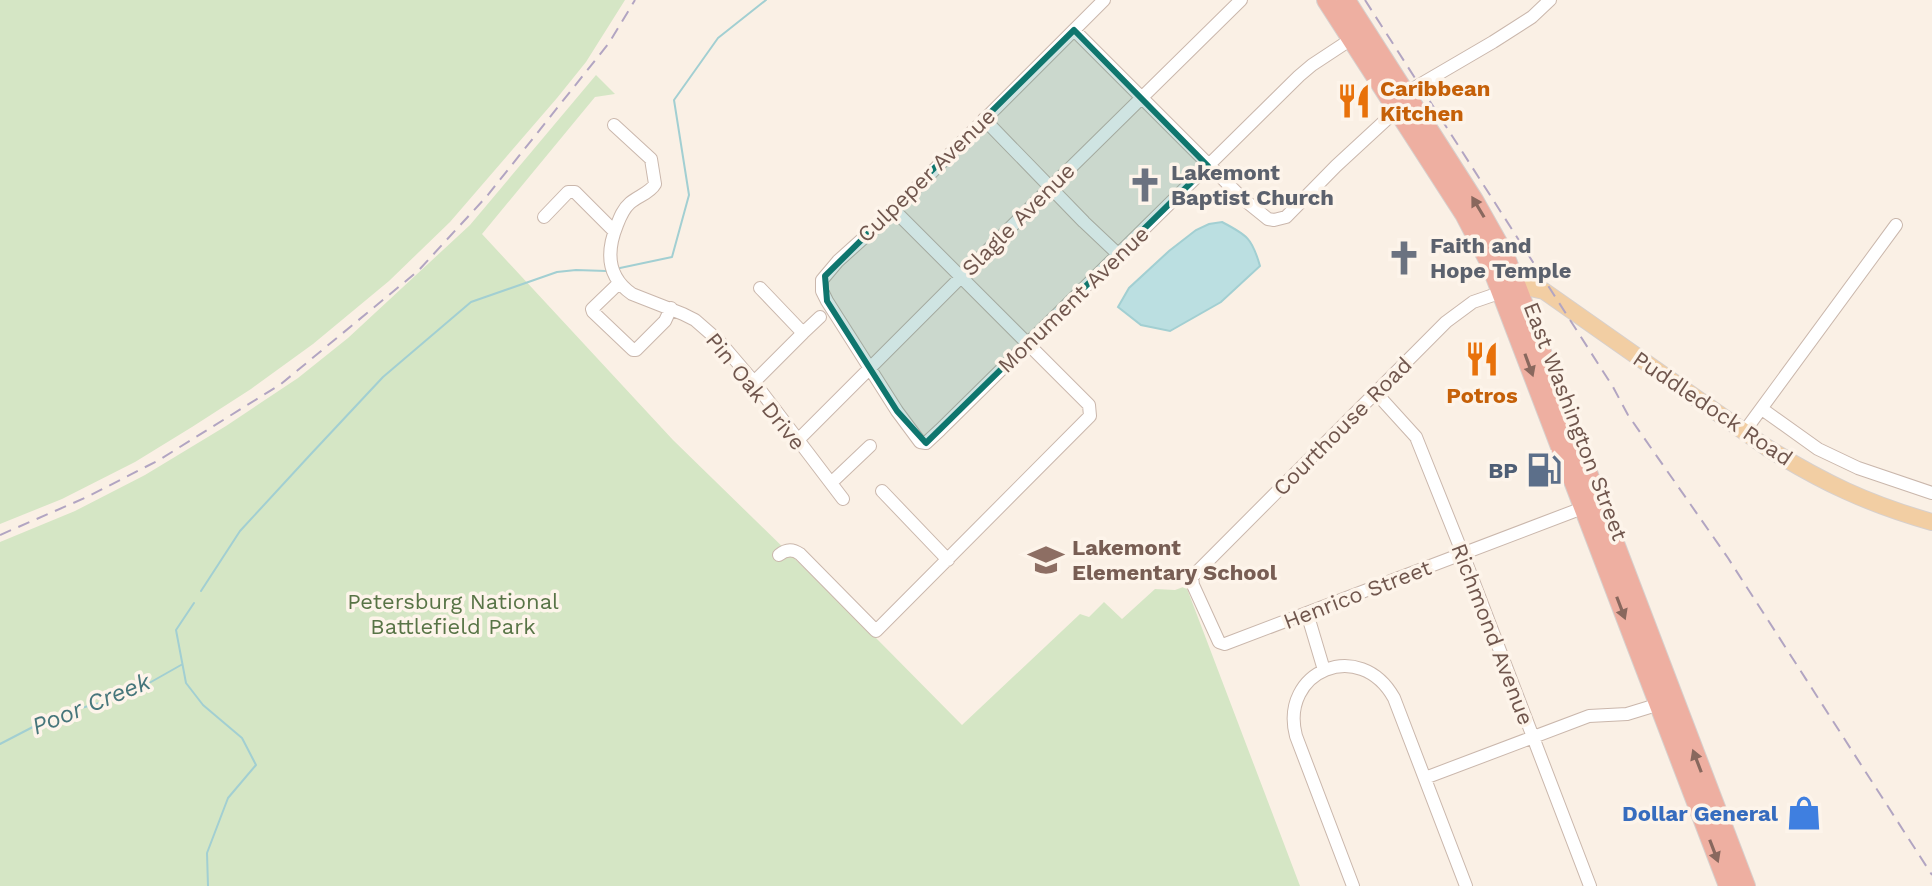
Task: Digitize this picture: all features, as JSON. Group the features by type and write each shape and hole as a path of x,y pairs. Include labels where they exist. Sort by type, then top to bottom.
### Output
{"highway":[{"name":"East Washington Street","path":"1326,0 1358,35 1493,231 1510,290 1666,702 1728,886"},
{"name":"East Washington Street","path":"1346,0 1358,35"},
{"name":"East Washington Street","path":"1666,702 1746,886"}],"main road":[{"name":"Puddledock Road","path":"1510,290 1536,289 1555,298 1797,467 1844,492 1932,522"}],"street":[{"name":"Culpeper Avenue","path":"869,368 827,301 821,285 825,276 1104,0"},
{"name":"Slagle Avenue","path":"797,441 1241,0"},
{"path":"1074,30 1242,198 1268,219 1281,220 1419,85 1532,17 1550,0"},
{"name":"Monument Avenue","path":"869,368 913,434 923,443 940,430 1299,76 1358,35"},
{"path":"984,119 1119,255"},
{"path":"614,125 651,159 655,184 652,190 622,211 609,249 612,269 619,283 592,309 636,350 665,321 671,308"},
{"path":"544,217 568,192 575,192 614,231"},
{"path":"779,555 787,550 800,554 876,631 1088,418 1089,405 894,210"},
{"path":"1744,432 1896,225"},
{"name":"Pin Oak Drive","path":"619,283 636,296 671,308 707,329 754,382 843,499"},
{"path":"760,288 803,333"},
{"name":"Courthouse Road","path":"1222,644 1213,631 1192,577 1446,322 1473,302 1510,290"},
{"path":"754,382 820,317"},
{"name":"Richmond Avenue","path":"1376,393 1416,437 1590,886"},
{"path":"1762,409 1818,449 1858,468 1932,493"},
{"path":"831,483 870,446"},
{"path":"882,491 948,560"},
{"name":"Henrico Street","path":"1222,644 1591,505"},
{"path":"1307,613 1324,670"},
{"path":"1353,886 1294,728 1293,717 1297,699 1308,683 1324,670 1338,667 1357,667 1375,675 1394,698 1466,886"},
{"path":"1425,778 1589,716 1627,714 1666,702"}],"highlighted area":[{"path":"1074,30 1208,166 926,443 897,411 827,301 825,276"}],"green space":[{"path":"0,0 625,0 586,62 557,98 450,222 389,281 313,344 192,427 135,462 62,499 0,524"},
{"name":"Petersburg National Battlefield Park","path":"596,75 615,94 595,97 482,234 673,440 962,725 1080,614 1089,617 1104,602 1122,619 1155,589 1175,590 1186,586 1300,886 0,886 0,542 75,511 145,475 298,378 348,338 470,225"}],"water":[{"path":"1222,222 1247,238 1260,266 1221,302 1170,331 1141,325 1118,307 1129,288 1169,251 1196,230"}],"waterway":[{"path":"620,268 672,257 689,195 674,100 718,38 766,0"},
{"path":"201,591 240,531 310,455 383,377 471,302 557,272 606,271"},
{"path":"194,603 176,630 186,683 203,705 242,738 256,765 228,798 207,853 208,886"},
{"name":"Poor Creek","path":"0,744 56,715 128,695 181,665"}],"railway":[{"path":"0,535 87,497 159,460 281,384 418,271 487,196 609,43 635,0"},
{"path":"1365,0 1628,415 1728,558 1932,875"}],"place":[{"name":"Caribbean Kitchen","path":"1354,101"},
{"name":"Lakemont Baptist Church","path":"1145,185"},
{"name":"Faith and Hope Temple","path":"1404,258"},
{"name":"Potros","path":"1482,359"},
{"name":"BP","path":"1544,470"},
{"name":"Lakemont Elementary School","path":"1046,560"},
{"name":"Dollar General","path":"1804,813"}]}
